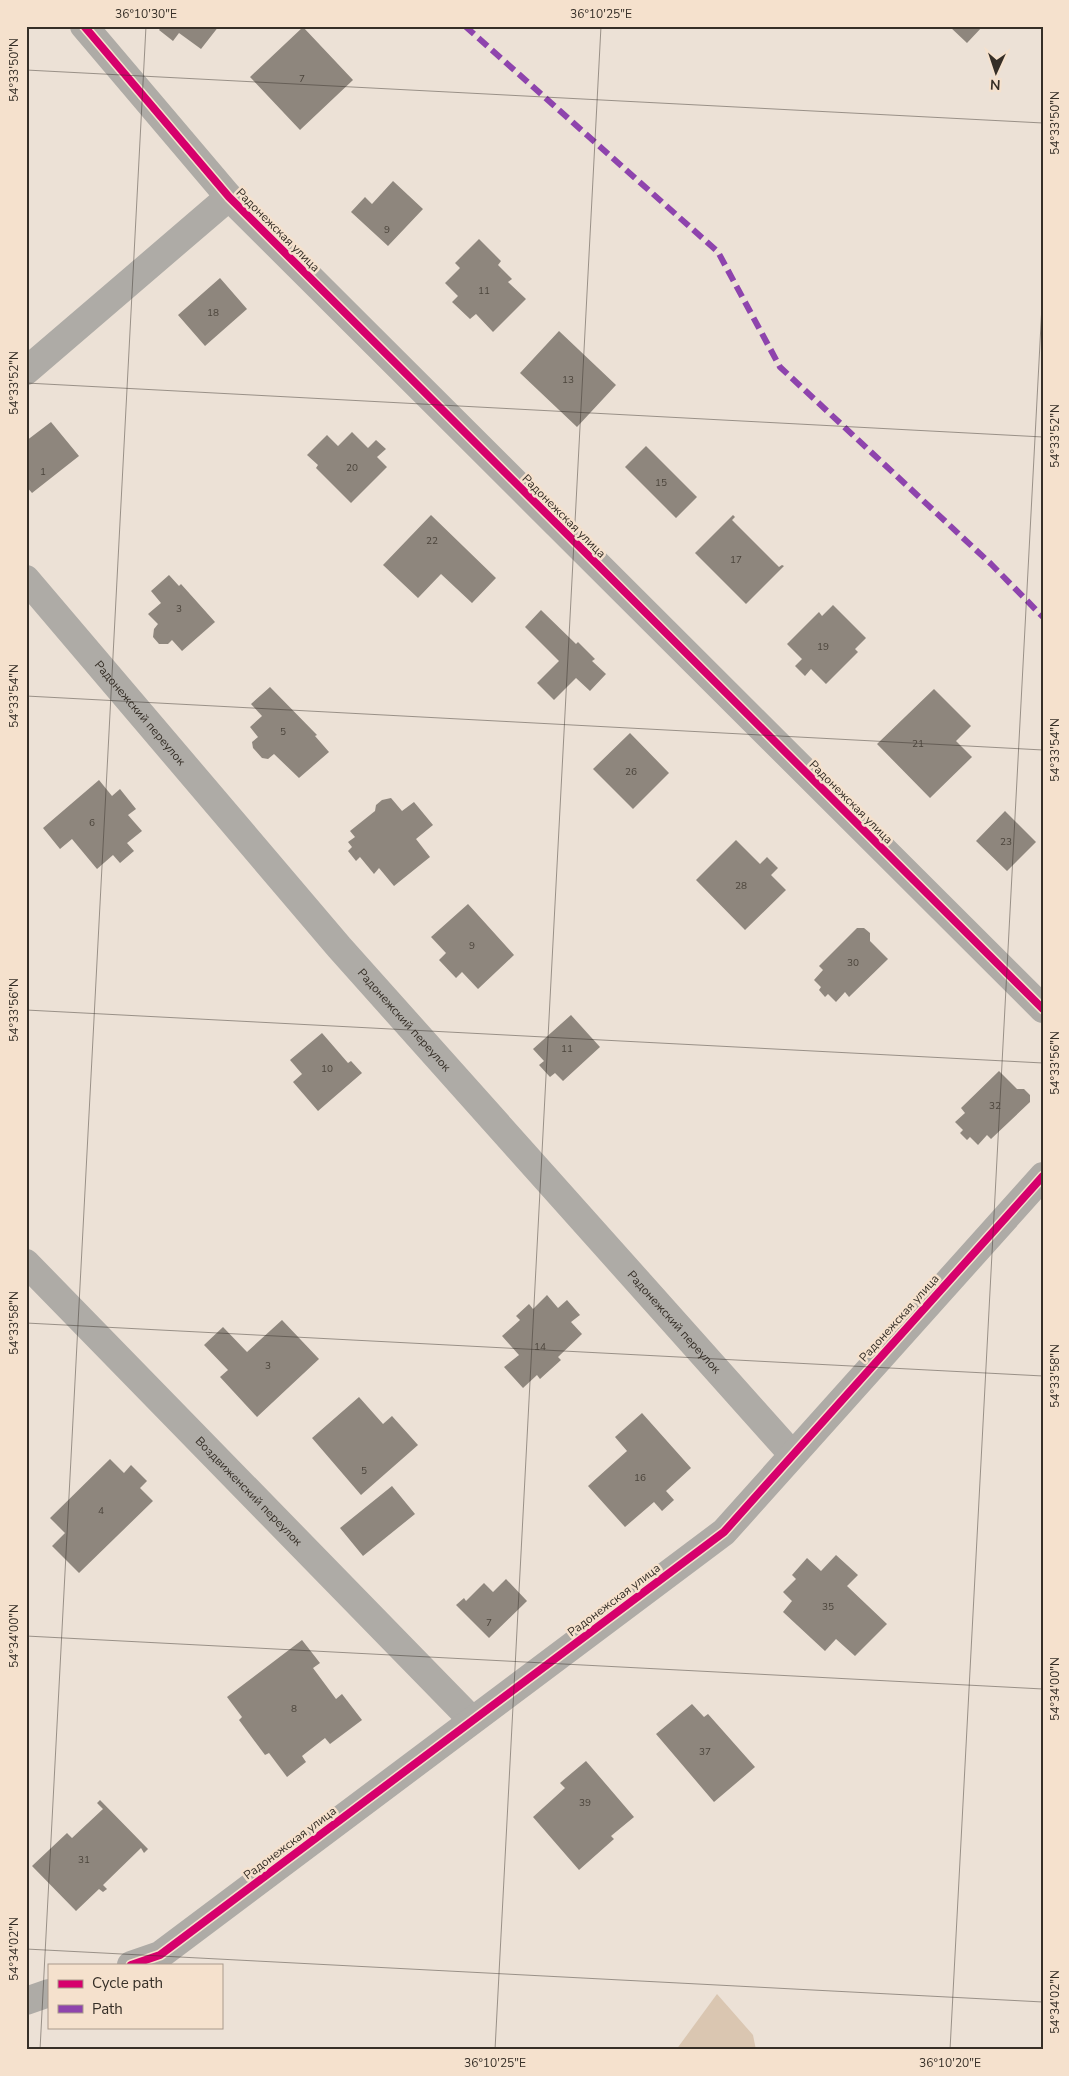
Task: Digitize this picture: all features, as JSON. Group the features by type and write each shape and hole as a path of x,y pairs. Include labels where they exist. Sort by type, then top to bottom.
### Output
{"street":[{"name":"Радонежская улица","path":"84,26 229,198 1043,1008"},
{"path":"26,371 229,198"},
{"name":"Радонежский переулок","path":"26,579 339,947 792,1454"},
{"name":"Радонежская улица","path":"134,1964 160,1955 724,1532 1043,1176"},
{"name":"Воздвиженский переулок","path":"26,1263 472,1720"},
{"path":"26,2001 48,1993"}],"shaded area":[{"path":"717,1994 753,2035 756,2050 676,2050"}],"building":[{"path":"162,26 219,26 201,49 179,33 173,41 159,30"},
{"path":"949,26 983,26 967,43"},
{"path":"303,27 353,80 300,130 250,77"},
{"path":"393,181 423,209 388,246 351,212 365,197 372,204"},
{"path":"479,239 501,261 498,265 512,279 508,282 526,299 493,332 476,314 470,319 452,302 458,296 445,283 460,268 455,263"},
{"path":"220,278 247,309 205,346 178,315"},
{"path":"559,331 616,385 577,427 520,373"},
{"path":"51,422 79,456 32,493 26,486 26,441"},
{"path":"352,432 368,448 376,440 386,449 377,457 387,467 351,503 316,468 318,465 307,455 327,435 338,446"},
{"path":"646,446 697,497 676,518 625,467"},
{"path":"431,515 496,578 472,603 441,574 418,598 383,565"},
{"path":"733,515 735,517 732,520 779,567 784,566 746,604 695,553"},
{"path":"169,575 179,586 181,584 215,622 182,651 172,640 168,644 159,644 153,637 154,629 158,624 148,614 161,603 151,591"},
{"path":"833,605 866,638 855,649 858,652 826,684 811,669 805,676 795,666 802,659 787,644 819,612 822,616"},
{"path":"541,610 576,644 578,642 595,659 592,661 606,674 590,691 576,678 554,700 537,683 559,661 525,627"},
{"path":"270,687 317,735 315,736 329,752 299,778 274,754 268,759 262,758 253,748 252,742 258,737 250,727 262,716 251,704"},
{"path":"934,689 971,726 956,741 972,757 930,798 877,744"},
{"path":"630,733 669,773 633,809 593,769"},
{"path":"99,780 112,796 120,789 136,809 128,815 142,831 127,843 134,851 120,863 113,855 97,869 72,839 60,849 43,828"},
{"path":"391,798 402,811 414,802 433,825 416,839 430,857 394,886 379,868 374,874 360,857 356,861 348,851 352,847 348,842 355,837 350,831 375,811 376,805 382,800"},
{"path":"1005,811 1036,842 1007,871 976,841"},
{"path":"736,840 760,864 767,857 778,868 771,875 786,890 745,930 696,880"},
{"path":"468,904 514,955 478,989 462,972 456,978 439,960 446,953 431,937"},
{"path":"857,928 864,928 870,933 870,941 888,959 849,997 845,992 836,1002 828,994 825,997 819,990 821,987 814,980 823,970 819,966"},
{"path":"571,1015 600,1047 563,1081 555,1073 550,1077 539,1065 544,1061 533,1049"},
{"path":"322,1033 348,1063 351,1061 362,1073 318,1111 293,1082 302,1074 290,1060"},
{"path":"999,1071 1017,1089 1024,1089 1030,1095 1030,1102 991,1139 987,1135 978,1145 970,1137 967,1140 960,1133 963,1130 955,1122 965,1113 961,1108"},
{"path":"547,1295 558,1308 567,1300 580,1315 571,1322 582,1334 558,1357 561,1360 540,1379 537,1375 523,1388 504,1367 519,1355 502,1336 520,1320 516,1316 529,1304 533,1309"},
{"path":"282,1320 319,1359 257,1417 220,1377 228,1370 204,1345 223,1327 247,1352"},
{"path":"359,1397 383,1424 392,1416 418,1445 361,1495 312,1438"},
{"path":"642,1413 691,1468 666,1491 674,1500 662,1511 654,1502 625,1527 588,1486 627,1451 615,1437"},
{"path":"110,1459 124,1473 131,1465 147,1481 140,1488 153,1501 79,1573 52,1546 65,1533 50,1518"},
{"path":"392,1486 415,1514 363,1556 340,1528"},
{"path":"836,1555 858,1575 847,1586 887,1624 855,1656 836,1639 825,1651 783,1612 792,1601 783,1592 796,1579 792,1575 807,1558 821,1571"},
{"path":"506,1579 527,1601 489,1638 456,1605 464,1598 466,1601 484,1583 493,1592"},
{"path":"302,1640 320,1663 313,1668 336,1699 342,1694 362,1720 330,1744 325,1738 302,1756 306,1762 287,1777 269,1753 265,1755 239,1720 242,1717 227,1697"},
{"path":"692,1704 704,1717 708,1714 755,1767 714,1802 656,1734"},
{"path":"586,1761 634,1817 611,1836 614,1839 579,1870 533,1817 565,1788 560,1783"},
{"path":"100,1800 148,1849 144,1853 141,1848 103,1885 107,1889 103,1892 99,1889 76,1911 32,1866 67,1833 72,1838 103,1809 97,1803"}],"marked path":[{"path":"465,26 718,252 780,367 991,564 1043,617"}],"cycle path":[{"path":"84,26 229,197 1043,1009"},
{"path":"134,1964 160,1955 724,1532 1043,1176"}]}
